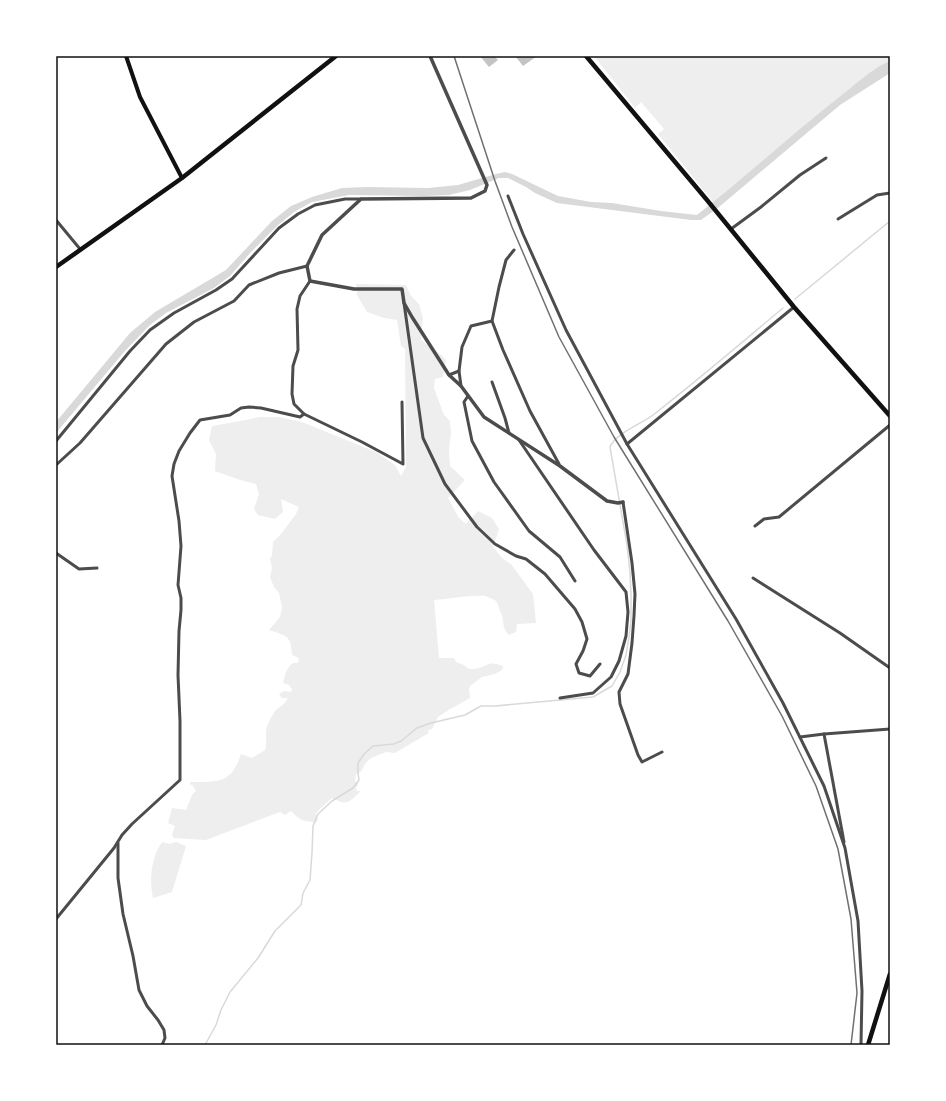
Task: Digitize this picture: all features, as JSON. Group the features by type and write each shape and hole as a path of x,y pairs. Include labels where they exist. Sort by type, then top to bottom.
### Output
{"main road":[{"path":"126,56 140,97 182,178"},
{"path":"56,266 182,178 336,56"},
{"path":"586,56 794,306 890,416"},
{"path":"868,1045 890,974"}],"street":[{"path":"56,441 130,351 150,330 174,313 216,290 232,279 279,228 298,214 315,205 345,199 471,198 485,191 487,185 482,177 430,56"},
{"path":"731,229 800,175 826,158"},
{"path":"838,219 877,195 890,193"},
{"path":"508,196 523,234 566,330 620,432 736,619 783,703 824,786 845,848"},
{"path":"361,199 322,235 308,266 310,281 300,296 297,309 298,350 293,366 292,394 294,404 304,414 403,464 402,402"},
{"path":"56,220 80,250"},
{"path":"514,250 506,260 492,321 530,411 560,466"},
{"path":"56,465 80,443 166,344 194,322 234,301 249,285 279,273 308,266"},
{"path":"310,281 354,289 402,289 424,438 446,484 477,527 495,544 516,556 526,559 545,574 575,609 582,622 587,639 576,664 580,673 590,676 600,664"},
{"path":"404,304 450,375 461,386 484,417 560,466 607,501 618,503 624,502 635,594 628,674 619,692 620,704 638,755 642,762 662,752"},
{"path":"627,444 794,306"},
{"path":"461,386 459,371 462,347 471,326 492,321"},
{"path":"450,375 459,371"},
{"path":"492,382 510,433"},
{"path":"468,396 464,402 472,441 494,482 529,531 560,557 575,581"},
{"path":"56,919 122,835 180,780 178,676 181,598 178,585 181,546 179,521 172,476 174,464 179,451 200,420 230,415 241,408 249,407 276,410 300,417 304,414"},
{"path":"755,526 764,519 779,517 890,425"},
{"path":"518,439 594,550 626,592 628,612 626,636 619,661 612,677 593,693 560,698"},
{"path":"56,553 79,569 97,568"},
{"path":"753,578 840,633 890,668"},
{"path":"800,737 890,729"},
{"path":"824,734 858,921 862,991 861,1045"},
{"path":"118,842 118,878 122,907 139,990 147,1006 164,1030 165,1038 162,1045"}],"shaded area":[{"path":"594,56 890,56 890,61 873,70 713,202 658,134 664,129 641,102 635,108"},
{"path":"890,61 890,73 840,105 719,207 701,220 557,203 508,178 499,178 470,190 449,195 349,195 312,202 294,212 277,226 230,276 214,288 166,313 150,325 124,352 56,433 56,422 130,333 155,312 226,270 272,221 291,206 312,197 342,188 428,188 458,185 505,172 558,196 591,202 612,203 697,215 863,78"},
{"path":"356,284 406,285 411,296 419,304 423,318 421,340 446,360 443,377 435,379 434,388 444,415 450,421 450,466 465,480 448,498 459,518 466,524 478,511 492,518 499,529 493,547 503,559 511,564 533,594 536,623 517,624 516,632 509,635 505,630 497,602 492,599 485,596 479,596 434,600 439,658 454,658 456,662 469,669 478,668 492,663 503,666 502,670 495,674 482,677 470,686 470,698 438,717 432,729 427,731 429,733 395,753 386,752 371,758 365,764 361,772 356,774 355,781 359,783 356,788 357,791 361,791 352,800 344,803 332,798 316,813 318,819 316,823 302,820 291,811 285,815 280,812 206,840 174,838 172,835 175,826 168,823 172,808 186,810 192,795 196,791 190,782 210,782 221,780 230,774 234,769 241,754 252,758 265,750 266,730 268,724 275,711 288,698 282,698 279,694 284,691 291,692 292,689 289,685 283,683 286,672 293,663 298,663 299,658 292,655 291,644 287,637 269,630 280,617 282,607 279,593 274,587 270,577 272,568 270,559 272,555 273,542 296,514 299,507 281,499 283,512 275,519 258,515 254,509 259,494 256,484 215,471 216,454 209,440 212,426 259,417 279,417 302,422 376,452 395,465 401,476 406,467 405,349 401,346 397,320 384,318 367,312 357,295"},
{"path":"162,842 170,844 176,842 186,846 172,892 153,898 151,876 153,862"}],"building":[{"path":"480,56 494,56 498,60 489,67"},
{"path":"537,56 523,66 516,57"}],"waterway":[{"path":"795,299 890,221"},
{"path":"205,1045 216,1025 221,1010 230,992 258,958 275,931 301,905 303,893 310,880 313,826 318,814 332,801 353,788 359,780 358,763 364,754 373,746 394,744 401,741 417,728 465,715 481,706 593,697 612,686 620,672 626,655 631,621 631,595 627,545 610,447 617,438 653,415 783,308"}],"railway":[{"path":"454,56 495,181 512,227 559,337 614,437 728,621 782,716 816,786 838,849 851,919 857,993 851,1045"}]}
